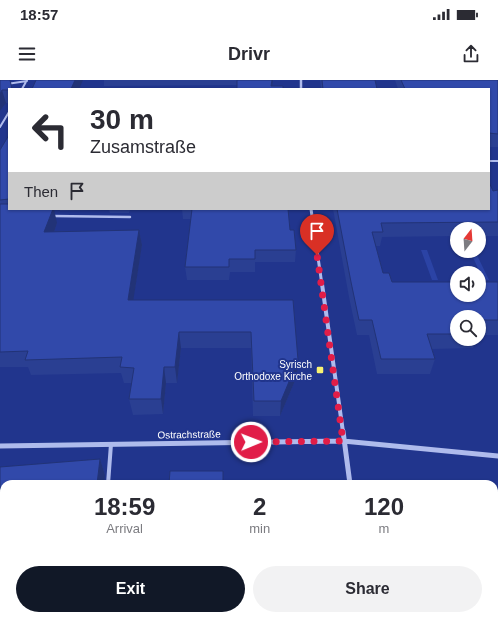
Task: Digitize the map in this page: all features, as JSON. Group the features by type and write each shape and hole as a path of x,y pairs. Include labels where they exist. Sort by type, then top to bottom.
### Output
{"street":[{"path":"311,210 349,480"},
{"name":"Ostrachstraße","path":"0,446 343,441 498,456"}],"lane":[{"path":"0,85 27,80"},
{"path":"0,127 8,114"},
{"path":"48,216 130,217"},
{"path":"108,480 111,444"}],"shaded area":[{"path":"421,250 427,250 438,280 432,280"},
{"path":"473,258 478,258 482,266 477,266"}],"building":[{"path":"0,80 10,80 12,88 8,88 8,90 2,90 0,94"},
{"path":"36,80 75,80 71,88 32,88"},
{"path":"237,80 272,80 271,86 283,86 283,88 237,88"},
{"path":"322,80 375,80 377,88 323,88"},
{"path":"401,80 498,80 498,134 490,133 490,88 405,88"},
{"path":"8,137 8,199 0,200 0,150"},
{"path":"490,184 493,191 498,190 498,222 381,223 383,232 372,232 383,273 389,273 392,282 450,282 450,302 486,302 486,282 498,282 498,320 486,320 486,310 450,310 450,334 427,334 435,359 381,359 372,320 359,320 337,210 490,210"},
{"path":"0,204 8,204 8,210 53,210 44,232 139,230 128,300 293,300 298,360 281,401 254,401 251,332 179,332 175,367 164,367 161,399 129,399 134,368 120,367 122,357 25,360 28,351 0,352"},
{"path":"192,210 288,210 290,230 294,230 296,250 255,250 255,259 229,259 229,267 185,267"},
{"path":"100,459 97,480 0,480 0,467"},
{"path":"170,471 223,471 223,480 169,480"}],"place":[{"name":"Syrisch Orthodoxe Kirche","path":"320,370"}],"route":[{"path":"251,442 343,441 317,255"}]}
